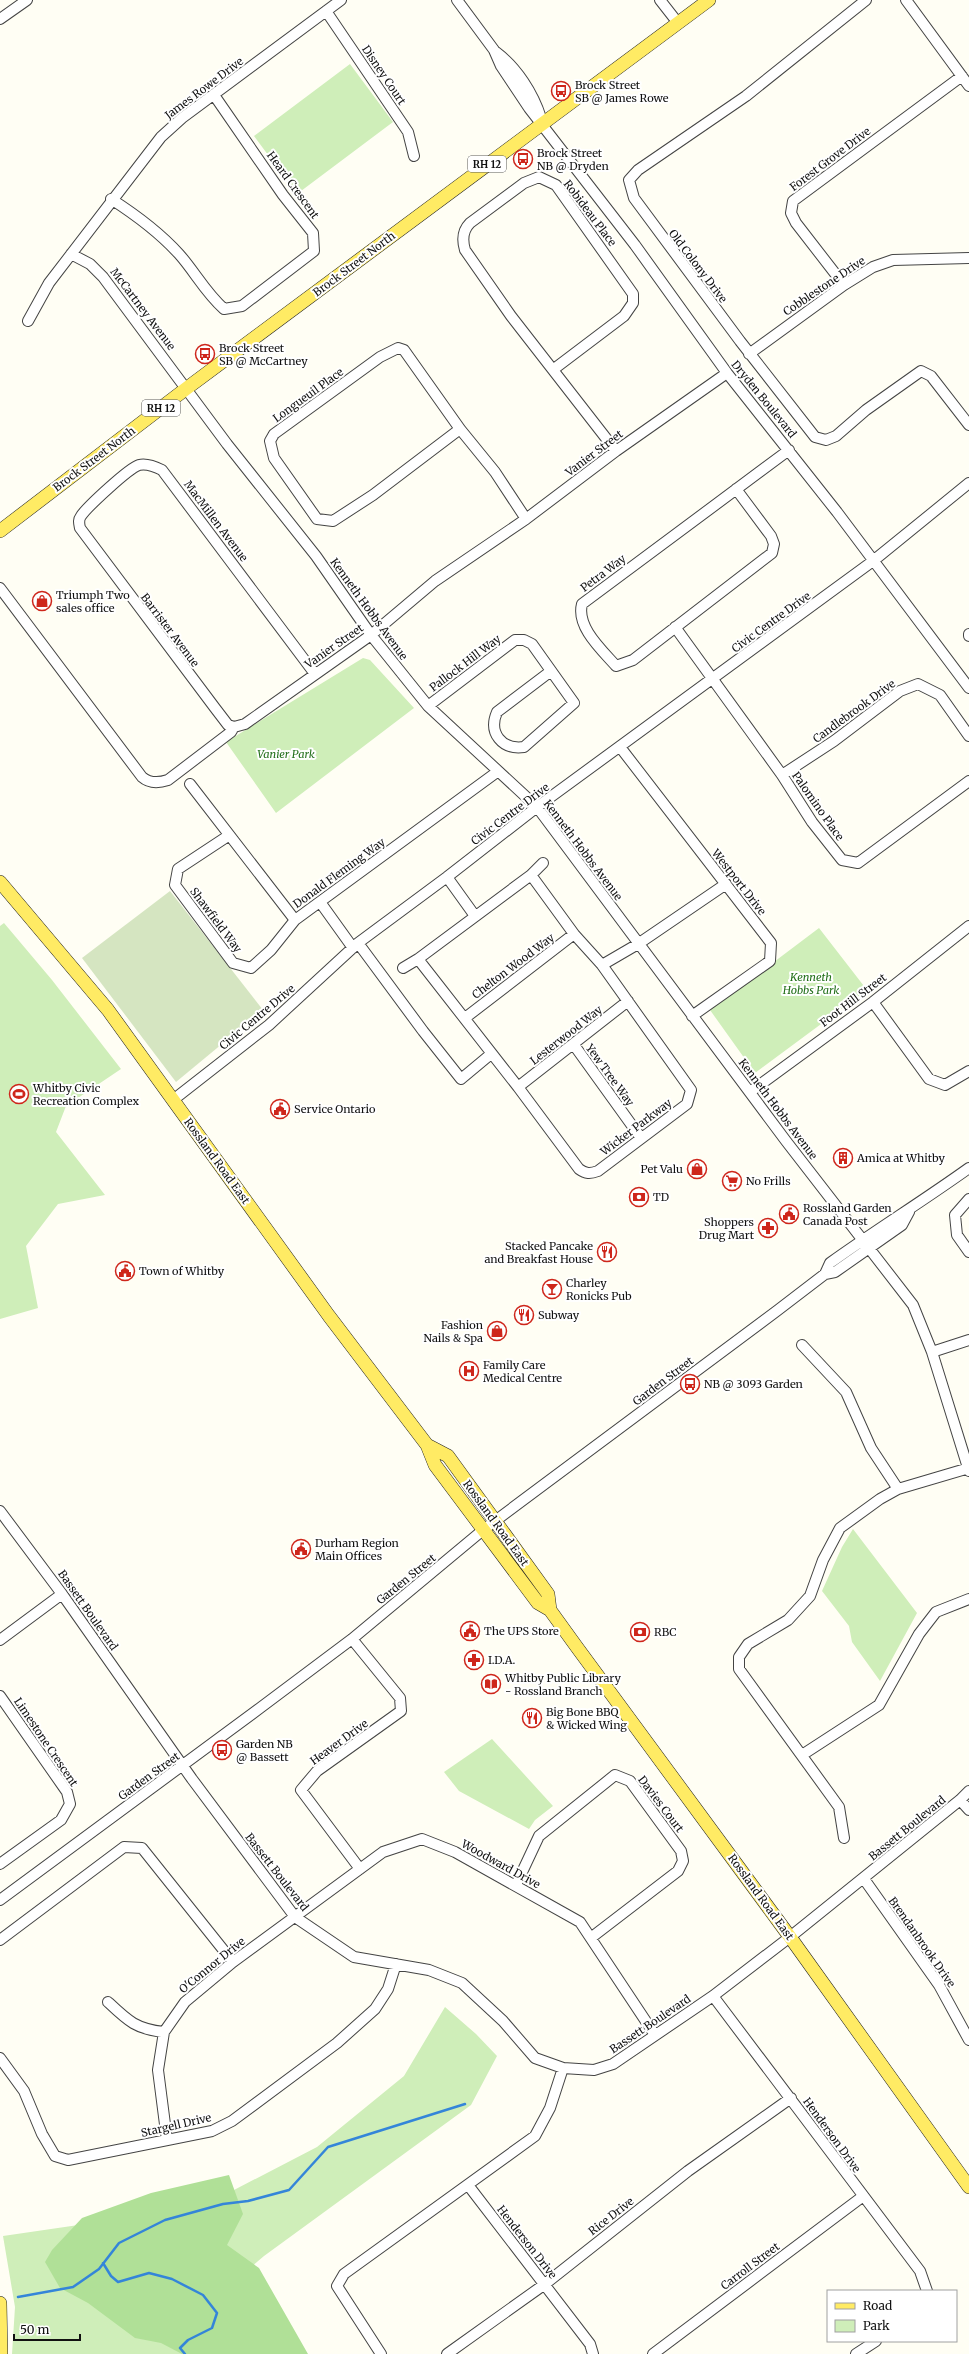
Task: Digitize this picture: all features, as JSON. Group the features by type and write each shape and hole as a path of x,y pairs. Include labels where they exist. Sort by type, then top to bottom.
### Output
{"main road":[{"name":"Brock Street North","path":"0,531 187,388 709,0"},
{"name":"Rossland Road East","path":"0,882 108,1010 329,1316 427,1445 435,1465 538,1603 550,1610 790,1937 969,2187"},
{"name":"Rossland Road East","path":"427,1445 448,1456 494,1522 548,1594 550,1610"},
{"path":"0,2303 1,2354"}],"street":[{"path":"0,19 27,0"},
{"name":"James Rowe Drive","path":"28,321 49,283 111,199 161,137 182,118 341,0"},
{"path":"457,0 494,50 501,66 543,124"},
{"path":"660,0 678,23"},
{"name":"Old Colony Drive","path":"866,0 746,96 638,170 629,180 634,198 749,354 815,437 826,440 836,436 866,410 921,371 931,376 969,425"},
{"path":"906,0 969,86"},
{"name":"Disney Court","path":"326,11 408,132 414,156"},
{"name":"Forest Grove Drive","path":"844,285 796,223 791,213 793,201 962,76"},
{"name":"Heard Crescent","path":"111,199 140,217 179,254 209,296 224,309 242,306 314,251 313,233 283,195 214,95"},
{"name":"Dryden Boulevard","path":"543,124 635,245 727,373 789,450 969,688"},
{"name":"Robideau Place","path":"554,369 624,316 633,303 633,294 556,185 539,178 524,183 470,223 465,228 463,243 465,250 511,316 616,450"},
{"name":"McCartney Avenue","path":"71,254 90,264 104,276 187,388"},
{"name":"Cobblestone Drive","path":"749,354 844,285 873,267 893,260 969,258"},
{"name":"Longueuil Place","path":"460,429 373,495 333,521 317,519 274,458 270,441 274,434 380,357 398,348 404,350 460,429 495,472 526,519"},
{"name":"Vanier Street","path":"0,588 146,781 161,782 168,780 231,732 234,728 245,724 371,635 435,581 526,519 616,450 727,373"},
{"name":"Kenneth Hobbs Avenue","path":"187,388 227,444 316,556 371,635 428,706 497,772 537,807 692,1016 869,1249"},
{"name":"Petra Way","path":"736,489 771,536 774,544 772,553 632,660 616,666 587,630 580,612 582,604 736,489 789,450"},
{"name":"MacMillen Avenue","path":"78,523 81,516 93,502 134,468 146,465 162,470 315,674"},
{"name":"Civic Centre Drive","path":"173,1100 269,1025 355,945 447,877 537,807 713,680 873,561 969,483"},
{"name":"Barrister Avenue","path":"78,523 84,535 215,708 228,725 234,728"},
{"path":"675,627 713,680"},
{"name":"Pallock Hill Way","path":"428,706 515,640 524,640 532,644 551,671 574,704 524,747 514,748 506,746 495,731 493,722 497,712 551,671"},
{"name":"Palomino Place","path":"713,680 782,775 812,822 842,860 858,863 969,781"},
{"name":"Candlebrook Drive","path":"782,775 834,740 900,691 918,684 940,695 969,736"},
{"name":"Westport Drive","path":"620,747 771,943 770,961 692,1016"},
{"name":"Donald Fleming Way","path":"190,784 228,836 295,920 497,772"},
{"name":"Shawfield Way","path":"228,836 178,869 175,885 233,963 251,968 271,950 295,920"},
{"path":"403,968 418,959 531,875 543,864"},
{"name":"Wicker Parkway","path":"418,959 518,1087 565,1151 585,1173 598,1171 686,1104 691,1090 602,965 574,934 531,875"},
{"path":"447,877 475,916"},
{"path":"602,965 638,944 726,884"},
{"path":"320,902 461,1078 491,1054"},
{"name":"Foot Hill Street","path":"750,1092 873,1002 969,926"},
{"name":"Chelton Wood Way","path":"465,1018 574,934"},
{"name":"Lesterwood Way","path":"518,1087 574,1045 628,1001"},
{"path":"873,1002 929,1079 945,1085 969,1071"},
{"name":"Yew Tree Way","path":"574,1045 641,1138"},
{"name":"Garden Street","path":"825,1274 830,1262 894,1217 908,1212 969,1168"},
{"path":"969,1199 955,1215 957,1235 969,1252"},
{"name":"Garden Street","path":"0,1900 184,1766 352,1639 483,1530 825,1274 835,1272 902,1225 908,1212"},
{"path":"844,1838 839,1807 739,1669 739,1657 748,1644 788,1620 810,1596 823,1560 840,1528 880,1499 898,1489 969,1469 932,1352 913,1305 869,1249"},
{"path":"932,1352 969,1340"},
{"path":"802,1344 846,1392 871,1448 898,1489"},
{"name":"Bassett Boulevard","path":"0,1510 62,1594 184,1766 295,1917 354,1956 429,1970 462,1983 503,2021 535,2058 563,2068 594,2070 613,2064 713,1996 864,1879 969,1791"},
{"path":"0,1640 62,1594"},
{"path":"802,1755 879,1705 918,1634 936,1612 969,1599"},
{"name":"Heaver Drive","path":"352,1639 400,1698 401,1711 317,1771 301,1790 360,1869"},
{"name":"Limestone Crescent","path":"0,1696 67,1792 70,1804 61,1820 0,1864"},
{"name":"Davies Court","path":"516,1884 539,1836 615,1775 630,1781 681,1851 683,1861 678,1871 592,1937"},
{"path":"960,1800 969,1810"},
{"name":"Woodward Drive","path":"295,1917 383,1852 422,1839 455,1852 516,1884 580,1922 592,1937 655,2035"},
{"path":"0,1940 124,1847 142,1848 233,1962"},
{"name":"Brendanbrook Drive","path":"864,1879 939,1985 969,2040"},
{"name":"O'Connor Drive","path":"167,2140 158,2070 164,2032 185,2002 233,1962 295,1917"},
{"name":"Stargell Drive","path":"0,2058 24,2090 42,2134 55,2156 68,2160 212,2131 232,2121 337,2043 375,2009 388,1989 396,1964"},
{"name":"Henderson Drive","path":"713,1996 791,2098 862,2197 920,2271 927,2290"},
{"path":"108,2002 124,2017 144,2030 164,2032"},
{"path":"381,2354 337,2286 344,2274 468,2186 535,2136 550,2108 563,2068"},
{"name":"Rice Drive","path":"447,2354 545,2284 688,2171 791,2098"},
{"name":"Henderson Drive","path":"468,2186 590,2344 593,2354"},
{"name":"Carroll Street","path":"653,2354 862,2197"},
{"path":"856,2354 874,2342"}],"green space":[{"path":"350,64 393,122 297,194 254,136"},
{"name":"Vanier Park","path":"363,658 370,660 414,708 276,813 226,742"},
{"path":"170,891 263,1010 176,1082 82,958"},
{"path":"4,923 52,980 121,1069 66,1106 56,1132 105,1195 58,1204 26,1246 38,1308 0,1319 0,926"},
{"name":"Kenneth Hobbs Park","path":"819,928 867,990 755,1073 710,1010"},
{"path":"853,1529 917,1613 880,1681 852,1642 849,1626 822,1591 842,1547"},
{"path":"492,1739 553,1806 535,1820 529,1829 459,1791 444,1772"},
{"path":"445,2007 476,2034 497,2056 471,2105 264,2256 237,2279 288,2354 12,2354 15,2307 3,2236 147,2215 234,2190 317,2147 404,2076"},
{"path":"229,2175 243,2214 227,2245 259,2268 308,2354 182,2354 161,2343 135,2338 88,2303 60,2288 45,2262 52,2250 82,2218 151,2193"}],"waterway":[{"path":"18,2297 73,2287 99,2269 119,2243 165,2220 223,2204 248,2201 289,2190 328,2147 465,2104"},
{"path":"103,2263 111,2276 118,2282 149,2273 172,2279 203,2295 217,2313 212,2328 188,2340 180,2348 185,2354"}],"place":[{"name":"Brock Street SB @ James Rowe","path":"561,91"},
{"name":"Brock Street NB @ Dryden","path":"523,159"},
{"name":"Brock Street SB @ McCartney","path":"205,354"},
{"name":"Triumph Two sales office","path":"42,601"},
{"name":"Whitby Civic Recreation Complex","path":"19,1094"},
{"name":"Service Ontario","path":"280,1109"},
{"name":"Amica at Whitby","path":"843,1158"},
{"name":"Pet Valu","path":"697,1169"},
{"name":"No Frills","path":"732,1181"},
{"name":"TD","path":"639,1197"},
{"name":"Rossland Garden Canada Post","path":"789,1214"},
{"name":"Shoppers Drug Mart","path":"768,1228"},
{"name":"Stacked Pancake and Breakfast House","path":"607,1252"},
{"name":"Town of Whitby","path":"125,1271"},
{"name":"Charley Ronicks Pub","path":"552,1289"},
{"name":"Subway","path":"524,1315"},
{"name":"Fashion Nails & Spa","path":"497,1331"},
{"name":"Family Care Medical Centre","path":"469,1371"},
{"name":"NB @ 3093 Garden","path":"690,1384"},
{"name":"Durham Region Main Offices","path":"301,1549"},
{"name":"The UPS Store","path":"470,1631"},
{"name":"RBC","path":"640,1632"},
{"name":"I.D.A.","path":"474,1660"},
{"name":"Whitby Public Library - Rossland Branch","path":"491,1684"},
{"name":"Big Bone BBQ & Wicked Wing","path":"532,1718"},
{"name":"Garden NB @ Bassett","path":"222,1750"}]}
